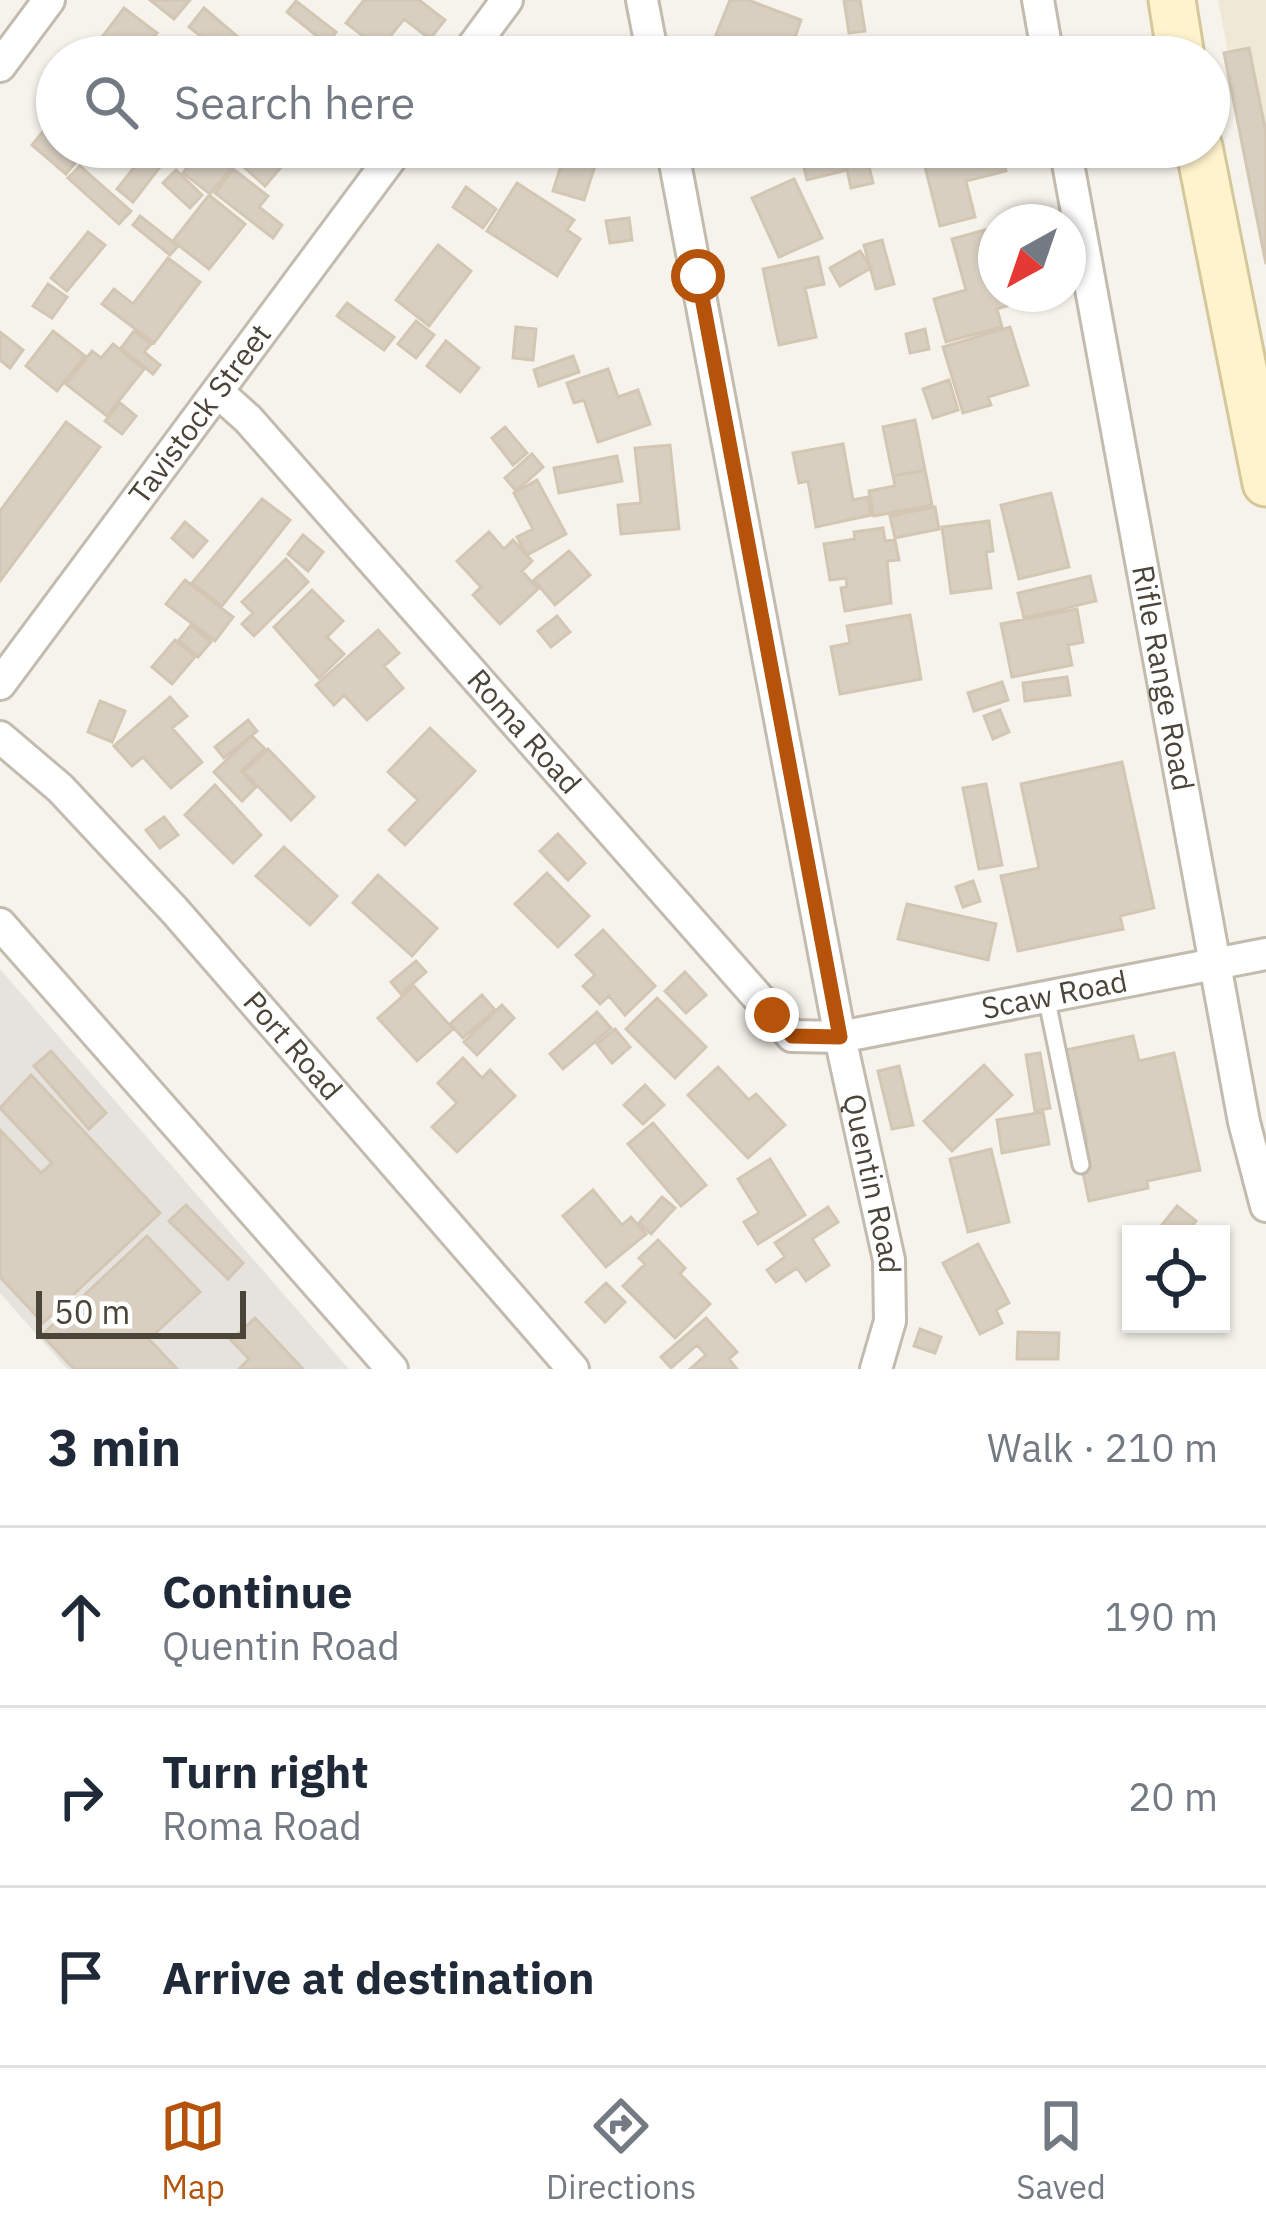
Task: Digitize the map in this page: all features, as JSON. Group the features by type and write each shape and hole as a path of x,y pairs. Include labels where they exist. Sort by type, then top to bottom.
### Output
{"main road":[{"path":"1172,0 1178,36"},
{"path":"1203,168 1266,483"}],"street":[{"path":"0,66 49,0"},
{"path":"480,36 507,0"},
{"path":"641,0 649,36"},
{"path":"1038,0 1044,36"},
{"name":"Tavistock Street","path":"0,684 384,168"},
{"name":"Quentin Road","path":"676,168 840,1037 890,1260 890,1321 876,1369"},
{"name":"Rifle Range Road","path":"1069,168 1244,1122 1266,1206"},
{"name":"Roma Road","path":"219,393 264,437 792,1036 840,1037"},
{"name":"Port Road","path":"0,737 59,788 175,911 573,1369"},
{"path":"0,924 392,1369"},
{"name":"Scaw Road","path":"840,1037 1266,954"}],"lane":[{"path":"1046,996 1081,1165"}],"shaded area":[{"path":"1218,0 1266,0 1266,252 1230,63 1230,36 1225,36"},
{"path":"0,969 349,1369 67,1369 0,1293"}],"building":[{"path":"150,0 190,0 174,19"},
{"path":"364,0 419,0 445,20 432,36 404,19 390,36 363,36 346,23"},
{"path":"730,0 748,0 801,20 795,36 716,35"},
{"path":"844,0 860,0 865,31 849,33"},
{"path":"296,1 336,32 317,36 287,12"},
{"path":"124,8 157,33 155,36 103,36"},
{"path":"204,8 237,36 201,36 189,27"},
{"path":"1249,48 1266,133 1266,264 1230,83 1230,52"},
{"path":"82,168 131,211 119,224 68,178"},
{"path":"134,168 159,168 133,202 117,189"},
{"path":"187,168 231,168 210,194 183,173"},
{"path":"245,168 280,168 265,186"},
{"path":"560,168 594,168 584,200 553,191"},
{"path":"804,168 869,168 873,183 851,188 847,170 807,180"},
{"path":"925,168 1005,168 966,181 975,217 940,226"},
{"path":"233,169 268,196 259,207 282,225 273,238 215,193"},
{"path":"176,170 202,195 190,208 163,183"},
{"path":"794,179 822,238 779,257 752,198"},
{"path":"517,183 574,220 567,230 580,239 557,276 487,231"},
{"path":"466,187 496,209 483,228 453,207"},
{"path":"209,195 245,224 209,269 173,241"},
{"path":"140,216 178,246 170,255 133,225"},
{"path":"629,218 632,240 610,243 606,221"},
{"path":"88,232 105,245 67,291 51,278"},
{"path":"978,232 978,312 998,312 1002,327 946,342 934,299 966,290 952,239"},
{"path":"882,240 894,284 876,289 864,245"},
{"path":"438,245 471,271 429,326 396,300"},
{"path":"860,251 871,268 840,286 830,268"},
{"path":"818,257 824,284 805,288 816,337 779,345 763,269"},
{"path":"168,258 200,282 154,343 102,304 114,289 133,304"},
{"path":"48,284 67,297 52,318 33,306"},
{"path":"347,303 394,337 384,350 337,316"},
{"path":"416,321 434,335 416,358 398,344"},
{"path":"516,327 536,329 533,360 513,358"},
{"path":"1010,327 1028,385 988,397 991,405 963,413 943,347"},
{"path":"925,329 929,349 910,353 906,334"},
{"path":"53,331 85,356 57,391 26,366"},
{"path":"134,331 151,344 144,352 160,365 153,374 121,348"},
{"path":"0,332 23,350 10,368 0,360"},
{"path":"446,341 479,368 460,392 427,366"},
{"path":"113,344 144,369 107,416 66,384 92,351 101,358"},
{"path":"573,356 579,372 539,386 534,370"},
{"path":"608,369 618,397 638,390 650,424 598,442 584,400 574,403 567,383"},
{"path":"949,380 958,410 933,418 923,389"},
{"path":"120,403 136,416 122,434 105,421"},
{"path":"915,420 925,470 893,476 883,427"},
{"path":"66,422 100,447 0,581 0,511"},
{"path":"505,427 527,453 513,465 492,438"},
{"path":"843,444 853,500 868,497 871,515 816,527 808,481 799,483 793,453"},
{"path":"670,445 679,529 621,534 618,505 641,503 635,448"},
{"path":"532,454 543,467 516,491 505,478"},
{"path":"617,456 622,481 559,493 554,468"},
{"path":"925,470 932,505 874,516 869,491 895,486 893,476"},
{"path":"537,480 566,534 527,555 517,537 533,529 514,493"},
{"path":"1051,493 1069,567 1019,579 1001,505"},
{"path":"262,499 290,520 222,606 192,583"},
{"path":"935,507 939,529 895,538 890,516"},
{"path":"989,521 993,551 986,552 991,588 951,593 942,527"},
{"path":"185,522 207,541 193,557 172,538"},
{"path":"883,528 885,541 895,540 899,560 887,561 891,603 845,611 841,588 847,587 846,578 830,580 824,544 855,539 854,532"},
{"path":"489,532 504,549 513,540 532,561 522,571 538,589 500,624 473,595 481,587 457,561"},
{"path":"303,535 323,552 308,571 288,554"},
{"path":"569,551 590,575 555,605 534,580"},
{"path":"286,559 308,582 254,636 242,624 253,613 242,602"},
{"path":"1090,576 1096,601 1024,618 1018,593"},
{"path":"185,580 233,617 215,641 166,604"},
{"path":"312,590 343,621 327,637 344,654 319,678 274,627"},
{"path":"1077,609 1083,642 1068,645 1072,665 1012,677 1001,624"},
{"path":"910,615 921,679 840,694 831,647 850,643 847,626"},
{"path":"557,616 570,632 551,647 538,631"},
{"path":"191,625 211,642 198,657 179,640"},
{"path":"378,630 399,653 384,666 403,688 367,720 344,695 334,705 316,685"},
{"path":"175,640 195,657 172,684 152,667"},
{"path":"1067,677 1070,695 1025,701 1023,683"},
{"path":"1002,682 1008,700 974,711 968,693"},
{"path":"170,697 187,716 172,728 202,762 171,788 143,757 132,766 114,746"},
{"path":"100,701 125,711 112,742 88,732"},
{"path":"1000,710 1009,732 993,739 984,716"},
{"path":"248,720 257,731 224,758 215,747"},
{"path":"430,728 475,771 405,845 389,830 418,800 388,772"},
{"path":"252,736 265,749 241,771 256,787 242,801 214,772"},
{"path":"268,749 314,797 291,820 244,772"},
{"path":"1122,762 1154,908 1120,916 1123,929 1018,951 1001,876 1039,868 1021,784"},
{"path":"986,784 1002,865 979,869 963,788"},
{"path":"215,785 261,835 233,863 185,815"},
{"path":"164,817 178,835 160,848 146,830"},
{"path":"558,834 585,863 568,880 540,851"},
{"path":"284,847 337,896 310,925 256,876"},
{"path":"547,873 589,916 558,947 515,904"},
{"path":"378,875 437,928 412,956 353,903"},
{"path":"973,881 980,901 963,907 956,887"},
{"path":"907,904 996,924 988,960 898,939"},
{"path":"603,930 655,986 625,1015 609,996 600,1004 583,986 595,975 576,955"},
{"path":"416,961 426,972 401,994 391,982"},
{"path":"685,972 706,995 686,1013 665,991"},
{"path":"414,986 453,1029 417,1061 378,1018"},
{"path":"482,995 495,1010 463,1038 450,1024"},
{"path":"657,998 706,1047 675,1078 626,1029"},
{"path":"502,1005 514,1018 477,1055 464,1042"},
{"path":"597,1012 611,1028 563,1069 550,1054"},
{"path":"615,1029 630,1047 612,1063 597,1044"},
{"path":"1133,1036 1139,1061 1174,1053 1200,1170 1147,1181 1148,1188 1089,1201 1077,1144 1087,1142 1066,1050"},
{"path":"51,1051 106,1113 89,1129 34,1066"},
{"path":"1040,1053 1050,1108 1035,1111 1026,1055"},
{"path":"463,1058 482,1078 490,1070 515,1096 457,1152 432,1127 457,1103 438,1083"},
{"path":"984,1065 1012,1095 952,1151 924,1121"},
{"path":"899,1066 913,1125 892,1129 878,1071"},
{"path":"718,1067 749,1100 756,1094 785,1125 748,1158 688,1095"},
{"path":"31,1075 160,1213 43,1323 0,1277 0,1130 41,1173 52,1163 0,1108"},
{"path":"645,1085 664,1105 643,1124 624,1105"},
{"path":"1043,1112 1049,1144 1002,1153 997,1120"},
{"path":"653,1123 706,1185 681,1206 628,1144"},
{"path":"991,1149 1009,1222 968,1232 950,1159"},
{"path":"770,1159 805,1215 758,1244 744,1222 759,1213 738,1179"},
{"path":"593,1190 622,1225 631,1217 646,1234 606,1267 563,1216"},
{"path":"662,1197 675,1208 651,1234 639,1223"},
{"path":"186,1205 243,1263 228,1279 169,1221"},
{"path":"1177,1206 1196,1221 1193,1225 1162,1225"},
{"path":"828,1207 838,1222 812,1239 829,1265 806,1281 797,1268 776,1282 767,1270 785,1257 775,1243"},
{"path":"147,1236 200,1292 149,1339 177,1369 74,1369 42,1335"},
{"path":"658,1240 685,1268 680,1274 710,1304 675,1338 623,1286 645,1264 639,1258"},
{"path":"978,1244 1009,1303 996,1310 1002,1323 980,1334 943,1263"},
{"path":"606,1283 625,1302 605,1322 586,1302"},
{"path":"255,1318 303,1369 239,1369 249,1359 231,1340"},
{"path":"706,1318 737,1352 729,1359 737,1369 690,1369 706,1355 697,1345 671,1368 661,1357"},
{"path":"920,1329 941,1337 935,1353 914,1346"},
{"path":"1018,1332 1059,1333 1058,1359 1017,1359"}],"route":[{"path":"698,276 840,1037 792,1036 772,1015"}]}
